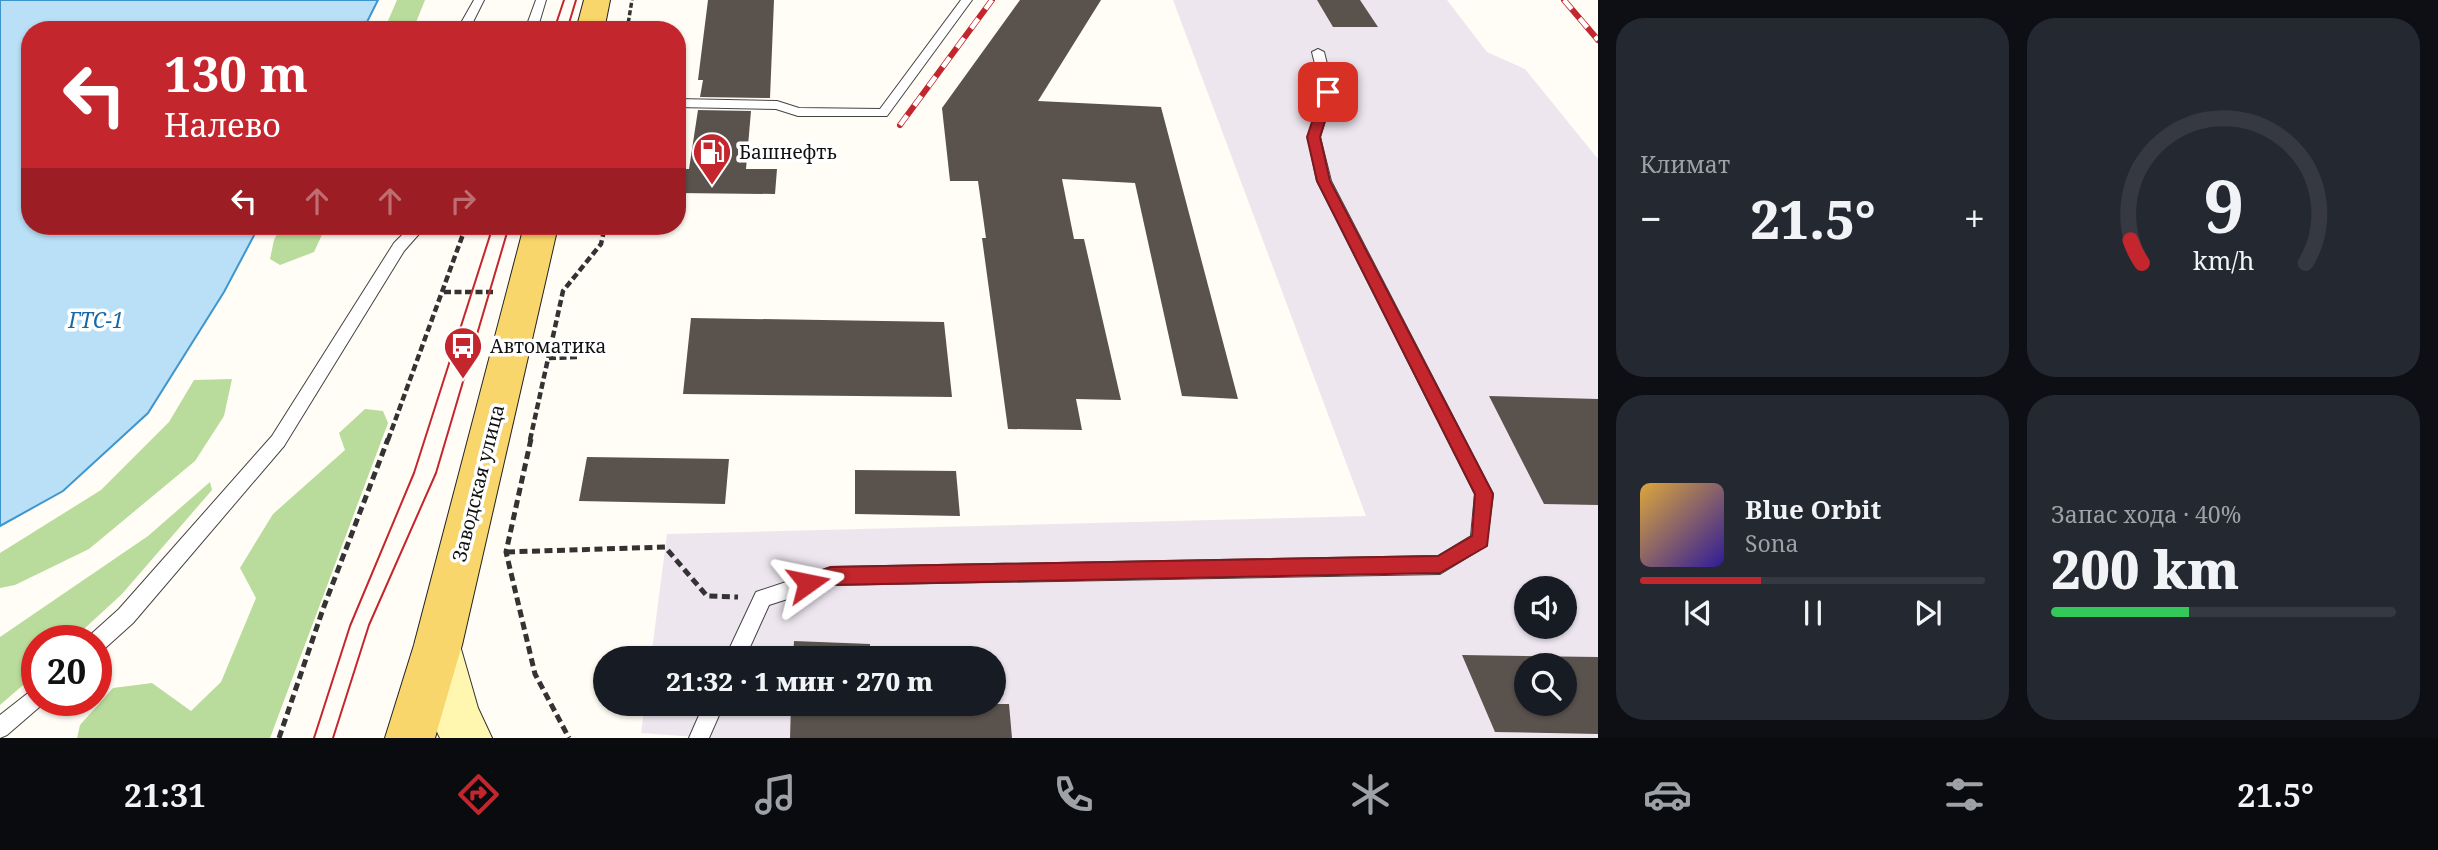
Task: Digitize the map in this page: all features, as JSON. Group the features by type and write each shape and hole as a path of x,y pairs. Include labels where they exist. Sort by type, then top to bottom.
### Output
{"main road":[{"path":"592,21 597,0"},
{"name":"Заводская улица","path":"410,738 438,645 539,235"}],"street":[{"path":"438,645 455,716 467,738"}],"lane":[{"path":"468,21 479,0"},
{"path":"528,0 539,5"},
{"path":"686,103 777,104 798,112 883,113 967,0"},
{"path":"741,646 763,598 831,576 1440,565 1480,540 1484,494 1324,181 1314,137 1328,92 1318,52"},
{"path":"112,629 126,616 278,441 399,247 410,235"},
{"path":"0,728 21,710"},
{"path":"699,738 709,716"}],"path":[{"path":"628,21 632,0"},
{"path":"279,738 301,668 444,292 463,235"},
{"path":"569,738 535,674 506,552 564,291 601,244 603,235"},
{"path":"548,358 579,357"},
{"path":"506,552 665,547 707,596 763,598"}],"shaded area":[{"path":"1173,0 1447,0 1487,52 1525,69 1598,159 1598,738 710,738 641,733 643,716 1006,716 1006,646 653,646 667,534 1366,516"}],"green space":[{"path":"397,0 425,0 417,21 388,21"},
{"path":"276,235 322,235 314,252 280,265 270,259"},
{"path":"232,379 224,416 195,461 89,549 15,585 0,588 0,553 101,490 169,422 194,380"},
{"path":"365,409 383,411 388,423 270,738 77,738 80,725 88,716 112,716 113,688 152,683 191,711 221,682 256,598 240,568 273,514 345,450 339,433"},
{"path":"210,482 212,490 122,594 88,625 21,625 21,687 0,705 0,637 148,536"}],"water":[{"name":"ГТС-1","path":"0,0 378,0 368,21 21,21 21,235 254,235 224,292 148,413 63,491 0,526"}],"building":[{"path":"708,0 774,0 770,98 700,97 703,80 698,80"},
{"path":"1020,0 1101,0 1038,101 1161,107 1238,399 1182,396 1135,183 1062,179 1074,239 1084,239 1121,400 1076,399 1082,430 1008,429 982,238 986,238 978,181 950,181 942,108"},
{"path":"1317,0 1360,0 1378,27 1333,27"},
{"path":"698,110 751,111 746,169 777,169 775,194 686,193 686,169 689,169"},
{"path":"691,318 944,322 952,397 683,394"},
{"path":"1489,396 1598,399 1598,505 1544,504"},
{"path":"587,457 729,459 725,504 579,501"},
{"path":"855,470 956,471 960,516 855,514"},
{"path":"794,641 870,644 870,646 794,646"},
{"path":"1462,655 1514,656 1514,716 1577,716 1577,657 1598,657 1598,734 1495,732"},
{"path":"1006,704 1009,704 1012,738 790,738 791,716 1006,716"}],"tram line":[{"path":"557,21 564,0"},
{"path":"570,21 576,0"},
{"path":"314,738 350,626 414,473 490,235"},
{"path":"333,738 369,625 436,473 506,235"}],"railway":[{"path":"900,125 992,0"},
{"path":"1564,0 1598,40"}],"place":[{"name":"Башнефть","path":"712,186"},
{"name":"Автоматика","path":"463,380"}],"route":[{"path":"808,583 831,576 1440,565 1480,540 1484,494 1324,181 1314,137 1328,92"}]}
